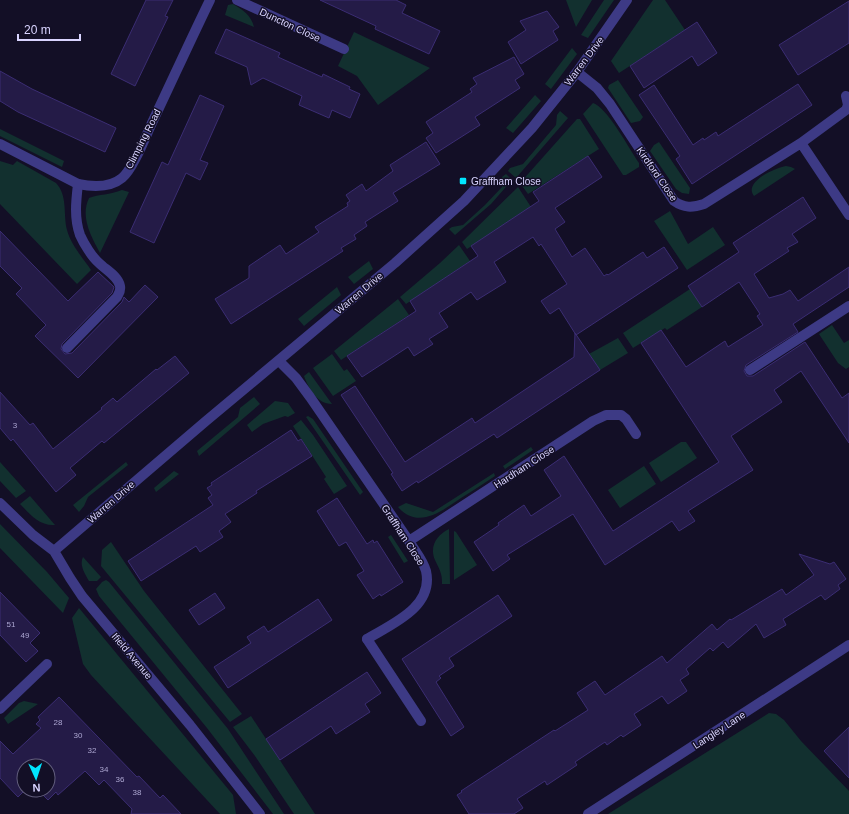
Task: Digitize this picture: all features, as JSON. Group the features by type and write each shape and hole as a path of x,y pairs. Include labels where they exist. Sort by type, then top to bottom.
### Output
{"street":[{"name":"Climping Road","path":"0,144 78,184 92,187 102,186 114,183 123,178 130,168 210,0"},
{"name":"Duncton Close","path":"237,0 344,49"},
{"name":"Warren Drive","path":"54,551 206,421 395,263 464,201 532,128 577,72 627,0"},
{"name":"Kirdford Close","path":"577,72 598,88 674,201 681,206 693,208 704,204 801,143 846,110 848,105 846,96"},
{"path":"801,143 849,215"},
{"path":"67,348 117,297 121,291 120,285 116,279 98,262 81,238 77,226 76,215 78,184"},
{"path":"750,370 849,306"},
{"name":"Graffham Close","path":"279,361 296,378 409,541 426,571 427,583 424,595 418,605 409,613 367,639 421,721"},
{"name":"Hardham Close","path":"409,541 593,421 606,415 621,415 636,434"},
{"name":"Ifield Avenue","path":"0,503 32,535 54,551 82,596 190,725 260,814"},
{"name":"Langley Lane","path":"588,814 849,645"},
{"path":"0,709 47,664"}],"green space":[{"path":"566,0 592,0 576,27"},
{"path":"604,0 614,0 588,38 581,35"},
{"path":"653,0 665,0 685,30 619,73 611,61"},
{"path":"233,4 249,16 254,27 225,15 228,5"},
{"path":"354,32 430,68 378,105 357,76 338,66"},
{"path":"572,48 577,54 551,89 545,84"},
{"path":"618,80 643,117 640,121 631,123 608,88 609,85"},
{"path":"535,95 541,101 513,133 506,128"},
{"path":"593,103 605,112 639,163 639,167 626,175 623,175 583,114"},
{"path":"560,111 568,118 516,178 508,171 510,168 523,164 556,125 557,115"},
{"path":"577,119 580,119 599,149 528,194 520,183"},
{"path":"0,129 64,161 62,167 0,136"},
{"path":"659,142 690,188 689,194 682,193 676,189 650,151 654,145"},
{"path":"0,161 13,165 17,161 56,183 60,188 64,199 66,224 69,236 74,246 91,270 77,284 0,204"},
{"path":"786,166 795,169 754,196 752,191 756,181 768,173"},
{"path":"506,174 512,180 491,204 455,235 449,229 463,225 485,205 502,187 502,177"},
{"path":"518,187 531,207 467,249 462,242"},
{"path":"122,190 129,192 100,253 90,233 86,219 89,198"},
{"path":"670,211 688,244 713,227 725,245 687,270 654,221"},
{"path":"459,245 470,261 406,304 400,297"},
{"path":"369,261 373,269 354,284 348,277"},
{"path":"337,287 341,295 304,326 298,319"},
{"path":"690,289 702,307 667,330 665,328 633,348 623,333"},
{"path":"398,299 409,315 341,360 334,351"},
{"path":"832,325 844,343 849,340 849,367 846,369 838,363 819,334"},
{"path":"618,338 628,353 600,370 589,354"},
{"path":"332,354 344,371 347,369 356,381 333,396 313,368"},
{"path":"309,372 332,404 318,399 311,391 304,376"},
{"path":"254,397 260,404 199,456 197,451 238,417 240,408"},
{"path":"275,401 288,403 295,413 288,417 285,416 263,424 252,432 247,425"},
{"path":"308,416 313,419 363,492 360,495 306,417"},
{"path":"301,420 313,435 347,486 334,494 324,479 326,477 293,426"},
{"path":"681,442 686,442 697,458 661,482 649,463"},
{"path":"531,447 533,450 505,469 503,466"},
{"path":"0,462 26,491 16,498 0,481"},
{"path":"126,462 128,465 88,497 84,506 79,512 73,505"},
{"path":"644,466 656,484 620,508 608,490"},
{"path":"174,471 179,474 156,492 154,488"},
{"path":"494,473 495,476 438,513 430,516 422,518 414,517 406,514 398,507 406,503 433,512"},
{"path":"30,496 55,525 44,524 31,515 20,504"},
{"path":"0,524 47,572 69,598 63,613 0,548"},
{"path":"449,529 450,584 442,584 441,572 433,555 433,550 435,542 441,534"},
{"path":"454,531 477,565 454,580"},
{"path":"391,535 408,561 404,563 388,537"},
{"path":"111,542 144,591 242,714 230,722 101,566 102,550"},
{"path":"83,557 101,577 97,581 89,581 82,566"},
{"path":"106,580 228,729 284,814 273,814 207,728 99,596 96,589"},
{"path":"79,608 233,795 236,814 220,814 91,675 83,664 72,618"},
{"path":"24,701 38,704 8,724 4,718 19,703"},
{"path":"769,713 776,714 784,720 801,741 849,791 849,814 608,814"},
{"path":"251,716 315,814 294,814 255,756 233,727"}],"building":[{"path":"146,0 173,0 165,16 168,17 135,86 111,74"},
{"path":"320,0 396,0 406,5 402,13 440,31 429,54 375,29 376,26"},
{"path":"849,1 849,43 798,75 779,45"},
{"path":"547,11 559,27 553,31 558,40 521,64 508,42 526,30 520,21"},
{"path":"697,22 717,53 698,66 692,56 644,88 630,66"},
{"path":"226,29 280,53 278,57 322,77 323,74 350,87 349,89 360,94 350,118 332,110 329,118 299,105 302,96 263,78 251,85 247,67 215,53"},
{"path":"514,57 524,74 515,80 520,88 475,117 480,125 436,153 426,138 433,133 426,122 472,92 470,89 477,84 473,78"},
{"path":"0,71 32,89 116,128 105,152 18,112 0,101"},
{"path":"798,84 812,105 692,184 676,159 680,156 639,95 654,85 693,145 716,132 718,136"},
{"path":"200,95 224,106 200,160 208,163 200,180 186,173 154,243 130,232 162,162 168,165"},
{"path":"426,142 440,164 393,193 398,201 365,222 367,226 354,235 356,239 341,248 343,251 231,324 215,299 249,278 249,266 280,245 286,254 319,232 315,227 348,206 347,203 350,201 346,195 362,184 366,191 393,171 390,165"},
{"path":"588,156 602,177 555,208 565,222 555,229 572,257 585,248 604,276 607,274 608,275 643,252 647,258 664,247 678,268 576,335 559,308 550,314 541,301 567,284 541,244 539,246 533,237 494,262 506,282 477,300 471,292 439,313 448,327 429,339 433,344 414,356 408,347 362,377 347,356 416,311 410,301 478,256 471,246 539,201 533,192"},
{"path":"803,197 816,218 792,234 798,242 787,248 789,251 754,274 769,298 783,294 790,290 798,301 849,267 849,287 793,324 798,332 746,365 744,371 747,376 753,376 805,342 842,398 849,393 849,443 801,371 774,390 782,402 731,436 753,470 688,511 695,521 679,531 672,521 605,565 573,514 507,555 510,559 493,571 474,542 499,525 498,523 524,505 531,516 561,496 544,470 564,456 613,531 719,462 641,343 661,330 686,367 725,341 728,347 763,325 757,316 760,314 739,282 702,307 688,286 739,252 733,243"},
{"path":"0,231 68,301 98,272 114,287 112,293 62,344 61,349 65,354 72,353 122,302 124,297 129,302 145,285 158,297 78,378 35,336 46,325 16,294 22,288 0,266"},
{"path":"575,333 600,370 497,438 494,434 418,483 417,481 402,491 391,474 393,473 341,395 355,386 405,462 472,418 475,423 574,357"},
{"path":"175,356 189,373 104,443 102,441 70,468 76,475 56,492 13,439 11,441 0,428 0,392 30,425 33,423 53,449 102,409 101,408 113,398 117,402 156,369 157,370"},
{"path":"291,430 298,441 301,439 312,456 256,491 257,493 225,514 231,522 219,531 223,537 200,552 196,546 141,581 128,561 213,505 208,498 212,495 207,488 212,485 211,483"},
{"path":"337,498 367,544 373,540 374,543 377,541 403,582 381,596 380,594 373,599 357,575 364,571 346,542 339,546 317,511"},
{"path":"799,554 830,564 834,562 846,579 838,585 840,589 825,600 821,595 783,619 786,625 764,638 756,624 728,648 723,642 713,651 710,648 686,669 689,674 680,680 687,691 668,704 662,696 634,714 641,725 623,737 621,735 607,745 605,742 575,762 577,765 547,785 545,781 517,799 523,808 514,814 469,814 457,795 554,730 555,731 588,710 577,693 595,681 605,695 662,656 667,663 712,624 717,630 730,619 731,620 782,589 786,595 814,575"},
{"path":"0,592 40,633 30,643 38,651 26,662 0,635"},
{"path":"215,593 225,608 199,625 189,610"},
{"path":"498,595 512,616 449,658 454,666 439,676 441,678 436,682 464,727 451,736 402,659"},
{"path":"318,599 332,620 228,688 214,667 251,643 247,637 264,626 268,632"},
{"path":"367,672 381,693 365,704 370,712 336,734 331,726 280,760 266,739"},
{"path":"59,697 137,777 139,776 160,798 163,795 181,814 131,814 132,809 104,780 99,785 85,771 58,795 56,792 56,758 16,758 16,795 0,778 0,741 13,754 41,728 36,724 40,720 38,717"},
{"path":"849,727 849,778 824,751"}],"place":[{"name":"Graffham Close","path":"463,181"}]}
